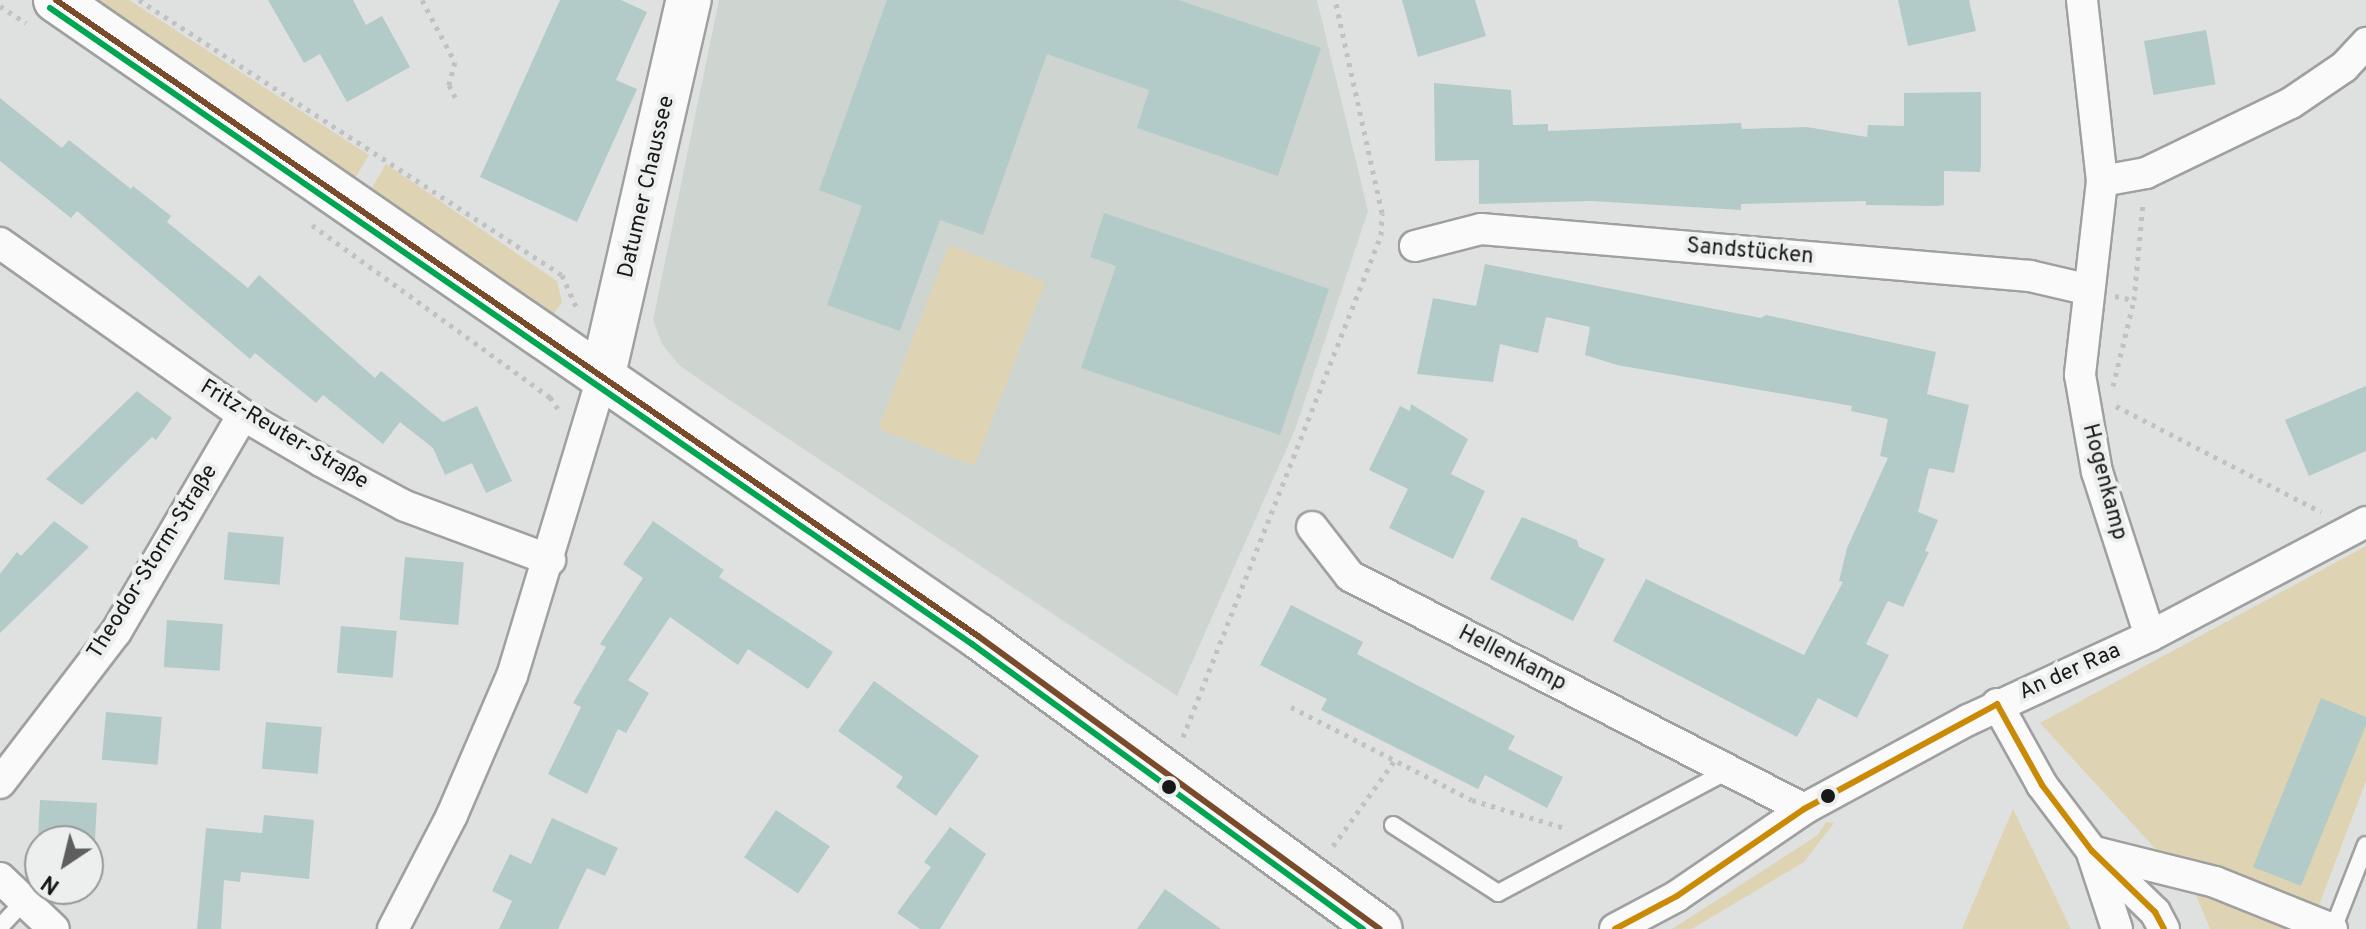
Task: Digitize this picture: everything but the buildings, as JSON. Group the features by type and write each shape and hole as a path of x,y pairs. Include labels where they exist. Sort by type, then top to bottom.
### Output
{"street":[{"path":"56,0 603,374 978,636 1380,929"},
{"name":"Datumer Chaussee","path":"603,374 689,0"},
{"name":"Hogenkamp","path":"2082,0 2102,181 2086,289 2080,375 2089,442 2150,636"},
{"path":"2102,181 2146,173 2291,103 2344,67 2366,43"},
{"name":"Sandstücken","path":"1415,246 1481,229 2030,276 2086,289"},
{"name":"Fritz-Reuter-Straße","path":"0,243 243,415 405,506 550,560"},
{"path":"393,929 452,815 512,676 550,560 603,374"},
{"name":"Theodor-Storm-Straße","path":"0,783 116,632 243,415"},
{"name":"Hellenkamp","path":"1312,527 1350,576 1804,809"},
{"name":"An der Raa","path":"1615,929 1677,896 1804,809 1997,704 2150,636 2354,529"},
{"path":"1997,704 2042,785 2092,851 2155,912 2164,929"},
{"path":"2092,851 2117,929"},
{"path":"2092,851 2215,882 2333,929"},
{"path":"0,878 54,929"}],"lane":[{"path":"1393,825 1498,893 1730,769"},
{"path":"2333,929 2366,845"},
{"path":"0,927 23,902"}],"path":[{"path":"139,0 562,275 577,309"},
{"path":"422,0 455,62 449,85 456,99"},
{"path":"1183,737 1381,235 1382,213 1335,0"},
{"path":"2146,173 2134,300 2109,403 2354,529"},
{"path":"1291,707 1472,800 1600,838"},
{"path":"1333,846 1395,760"}],"shaded area":[{"path":"81,0 129,0 369,155 348,190"},
{"path":"719,0 1317,0 1368,211 1295,430 1177,696 719,393 679,365 662,344 653,320"},
{"path":"386,164 557,281 562,302 550,319 364,201"},
{"path":"949,245 1045,282 975,466 878,429"},
{"path":"2366,546 2366,781 2310,929 2210,929 2195,892 2040,723"},
{"path":"2013,809 2071,929 1962,929"},
{"path":"1826,822 1834,823 1804,862 1692,929 1672,929 1818,835"}],"transit line":[{"path":"56,0 978,636 1380,929"},
{"path":"50,8 972,644 1363,929"},
{"path":"1997,704 2042,785 2092,851 2155,912 2164,929"},
{"path":"1615,929 1677,896 1804,809 1997,704"}]}
